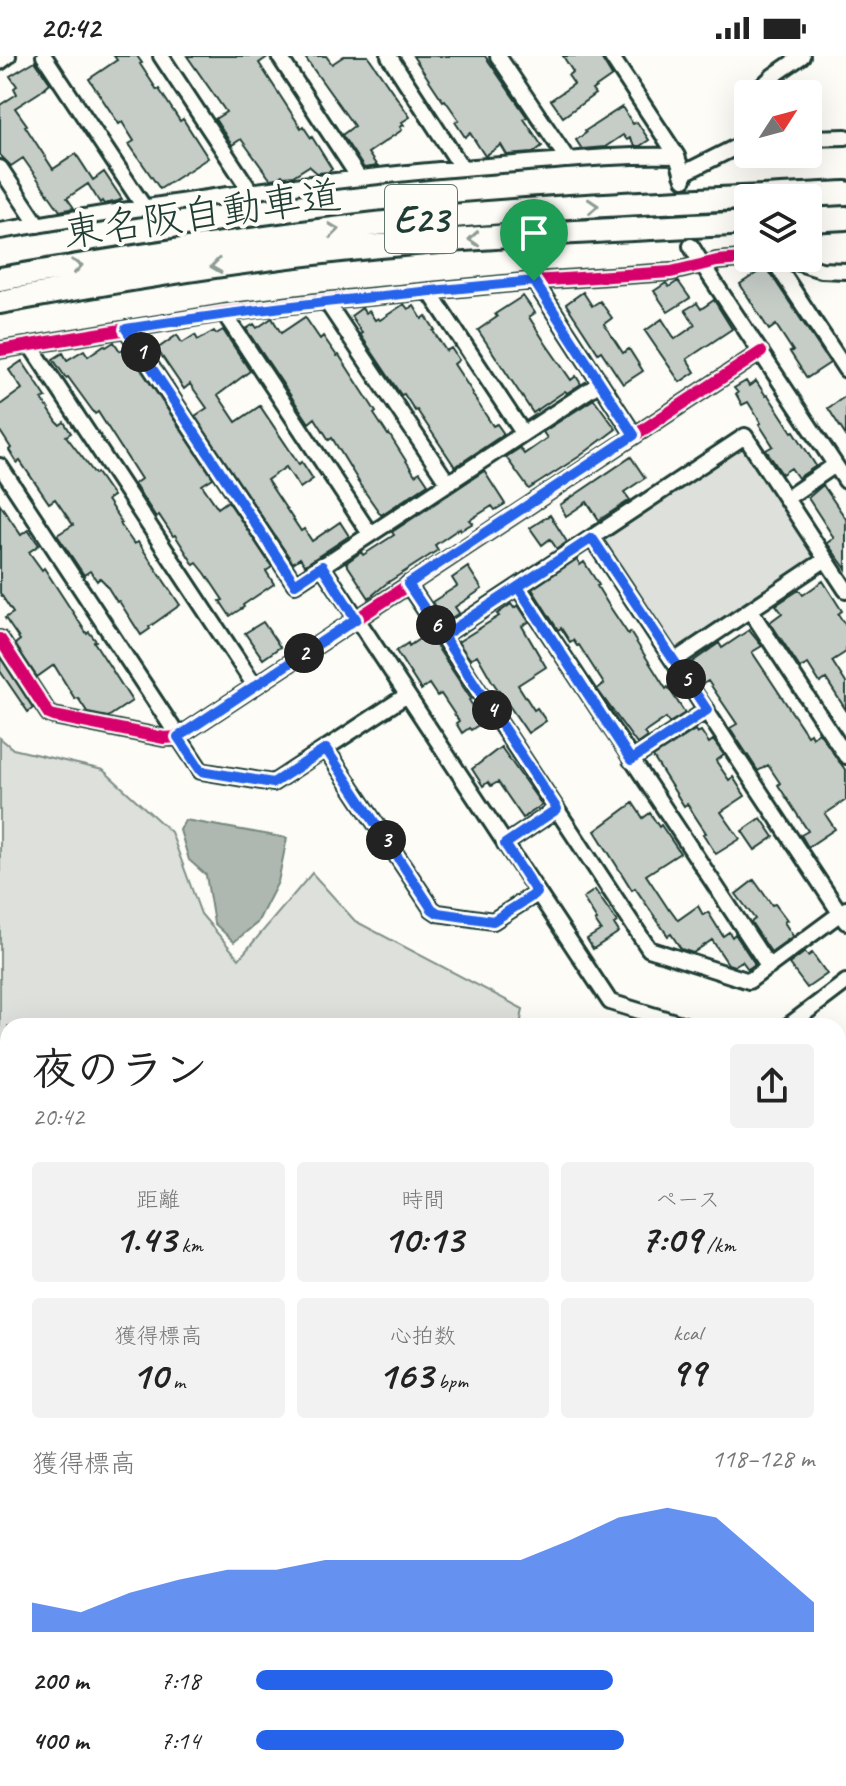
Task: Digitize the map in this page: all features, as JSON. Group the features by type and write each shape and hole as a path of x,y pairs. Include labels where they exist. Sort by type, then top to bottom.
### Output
{"highway":[{"name":"東名阪自動車道","path":"0,279 263,238 423,219 606,205 846,193"},
{"path":"822,219 846,218"},
{"name":"東名阪自動車道","path":"0,302 267,259 409,244 734,224"}],"street":[{"path":"0,62 8,56"},
{"path":"44,56 144,207"},
{"path":"161,56 251,192"},
{"path":"279,56 359,178"},
{"path":"389,56 462,168"},
{"path":"498,56 568,160"},
{"path":"611,56 677,156 683,177 734,149"},
{"path":"769,80 802,56"},
{"path":"822,138 846,137"},
{"path":"0,231 211,196 359,178 568,160 677,156"},
{"path":"0,168 38,225"},
{"path":"691,246 846,481"},
{"path":"0,350 224,313 534,281 671,272 734,260"},
{"path":"822,270 846,271"},
{"path":"781,272 846,370"},
{"path":"534,281 634,435"},
{"path":"429,291 523,433"},
{"path":"326,301 448,483"},
{"path":"224,313 370,534"},
{"path":"126,329 295,584 600,383"},
{"path":"30,345 255,686"},
{"path":"0,639 49,714 164,738 178,737 761,352"},
{"path":"443,636 745,436 846,590"},
{"path":"787,498 835,465"},
{"path":"0,466 201,771 273,783 407,695"},
{"path":"408,584 649,949 749,981 844,914 592,538"},
{"path":"674,661 826,559"},
{"path":"322,566 610,1002 662,1018"},
{"path":"518,587 769,967"},
{"path":"750,610 846,756"},
{"path":"631,760 707,710"},
{"path":"326,749 432,909 438,913 493,921 537,893"},
{"path":"505,844 557,809"},
{"path":"799,1018 846,982"}],"shaded area":[{"path":"740,447 747,448 816,554 815,560 679,651 674,649 603,543 604,537"},
{"path":"0,738 13,749 103,770 171,832 201,914 239,959 312,873 355,921 523,1009 521,1018 0,1018"},
{"path":"185,820 287,838 278,882 257,923 234,942 214,923 206,875 189,860 180,830"}],"building":[{"path":"114,56 137,56 157,90 180,121 183,119 208,158 160,189 129,144 134,141 122,122 119,124 89,79 117,60"},
{"path":"187,56 269,56 259,63 332,169 317,173 309,166 293,176 282,175 270,179 241,139 232,145 215,119 226,112"},
{"path":"304,56 326,56 332,64 344,56 368,56 410,117 402,122 402,130 368,153 377,166 364,168 342,135 354,126"},
{"path":"413,56 485,56 527,117 524,119 542,146 533,153 507,155 501,145 485,156 470,133 465,137 455,122 459,120"},
{"path":"563,56 600,56 612,76 592,90 595,94 563,117 551,100 574,84 568,75 573,72"},
{"path":"35,61 50,83 15,108 25,126 53,169 76,154 93,180 104,172 122,199 100,203 88,184 67,198 74,208 60,211 23,158 11,166 0,155 0,105 17,94 14,88 17,86 10,76"},
{"path":"622,107 649,140 635,146 630,138 627,140 623,135 605,147 582,149 576,140"},
{"path":"758,272 769,272 830,363 807,378 776,325 769,330 740,284"},
{"path":"678,281 690,298 668,312 654,291 666,283 669,287"},
{"path":"583,292 592,306 600,301 612,318 604,324 623,353 629,349 643,371 623,384 566,304"},
{"path":"523,296 535,313 529,317 546,344 571,380 576,376 581,384 533,413 478,330 497,317 495,314"},
{"path":"714,300 732,329 687,359 695,372 680,382 645,331 662,319 675,339 695,325 685,310 697,303 701,309"},
{"path":"404,304 408,309 414,306 422,319 426,316 446,351 451,348 459,360 454,364 472,394 493,426 497,424 504,434 455,467 417,410 404,394 401,395 351,316 362,308 365,313 369,311 375,320 380,320"},
{"path":"305,317 320,339 323,336 339,355 415,475 420,472 428,484 381,515 332,438 329,440 315,418 309,423 246,329 254,324 257,328 272,318 281,333"},
{"path":"223,330 250,371 218,395 236,422 260,406 299,464 302,462 313,479 300,488 286,467 267,480 301,531 304,529 312,541 340,522 349,536 305,565 300,558 293,563 195,416 207,408 190,384 184,389 157,349 177,335 182,343 195,335 198,340 214,331 216,334"},
{"path":"114,342 120,351 126,347 213,478 202,485 218,508 228,501 272,567 266,571 274,584 230,616 205,573 197,563 194,565 175,535 159,515 156,517 134,484 141,479 98,412 95,414 53,359 63,353 67,360 84,350 88,356"},
{"path":"22,361 46,397 42,399 57,422 60,425 64,422 71,433 66,436 113,496 107,500 120,524 134,544 138,542 180,605 141,635 105,583 100,578 97,581 90,571 84,575 57,535 73,525 55,499 49,503 20,461 17,463 0,431 0,405 22,389 9,370"},
{"path":"746,381 749,386 756,381 768,395 816,466 798,478 791,468 782,474 766,450 773,446 761,423 748,402 742,405 736,394 734,388"},
{"path":"846,396 846,436 828,408"},
{"path":"594,399 616,429 529,489 506,457 520,448 524,454 547,438 543,432"},
{"path":"631,457 645,478 624,492 630,500 599,520 587,502 566,516 560,505"},
{"path":"484,471 505,504 495,510 492,506 470,520 473,523 435,545 438,550 369,598 346,563 394,535 392,532"},
{"path":"823,485 846,519 846,569 827,543 834,538 808,498"},
{"path":"0,504 21,535 28,530 39,545 29,552 42,570 44,568 87,634 89,632 96,641 132,701 108,717 88,713 78,698 75,699 54,665 37,677 15,644 20,640 5,618 13,613 0,593"},
{"path":"550,515 567,542 557,549 550,539 542,545 530,528"},
{"path":"577,559 580,565 584,562 628,634 630,632 685,713 669,723 666,718 644,733 647,737 637,744 597,689 604,684 579,645 573,640 570,642 561,628 558,630 532,589"},
{"path":"468,567 482,589 455,607 459,613 445,622 432,602 457,586 452,578"},
{"path":"823,581 842,611 838,614 846,626 846,652 832,661 846,683 846,710 826,679 820,683 808,664 800,668 770,622 782,613 776,605 799,590 803,595"},
{"path":"511,604 514,608 518,605 529,622 522,626 546,667 518,685 534,710 537,708 546,721 528,733 477,655 470,659 458,642 499,616 497,614"},
{"path":"263,622 280,647 263,659 245,633"},
{"path":"749,630 762,646 752,652 807,735 810,733 812,737 819,732 846,771 846,800 825,814 835,829 808,847 801,835 808,831 778,785 780,783 768,765 758,771 730,728 737,724 708,681 701,685 688,665 719,643 722,648"},
{"path":"428,633 483,722 471,730 469,728 462,733 456,723 459,721 441,694 437,696 429,684 421,690 396,651"},
{"path":"0,657 33,708 28,712 0,671"},
{"path":"695,730 697,733 701,731 709,743 713,740 724,755 716,761 729,780 733,777 745,796 721,812 740,839 716,854 703,834 706,833 687,804 684,806 653,757"},
{"path":"501,747 542,805 523,818 498,782 491,786 488,782 483,786 472,769"},
{"path":"633,803 643,818 650,813 680,853 646,875 669,910 678,920 698,906 703,915 708,912 723,936 729,932 732,937 735,934 755,964 748,969 742,961 734,966 728,964 712,940 693,953 681,949 671,934 668,936 635,888 632,890 595,831"},
{"path":"761,818 774,837 755,850 742,831"},
{"path":"754,880 787,920 784,922 793,936 771,952 751,922 755,919 736,894"},
{"path":"595,890 617,922 614,924 619,932 593,949 587,939 601,930 583,898"},
{"path":"805,952 808,956 812,953 827,974 807,988 789,964"}],"cycle path":[{"path":"0,350 224,313 534,281 671,272 734,260"},
{"path":"0,639 49,714 164,738 178,737 761,352"}],"route":[{"path":"534,281 326,301 126,329 295,584 322,566 356,619 178,737 201,771 273,783 326,749 432,909 438,913 493,921 537,893 505,844 557,809 443,636 592,538 707,710 631,760 518,587 443,636 408,584 634,435 534,281"}]}
